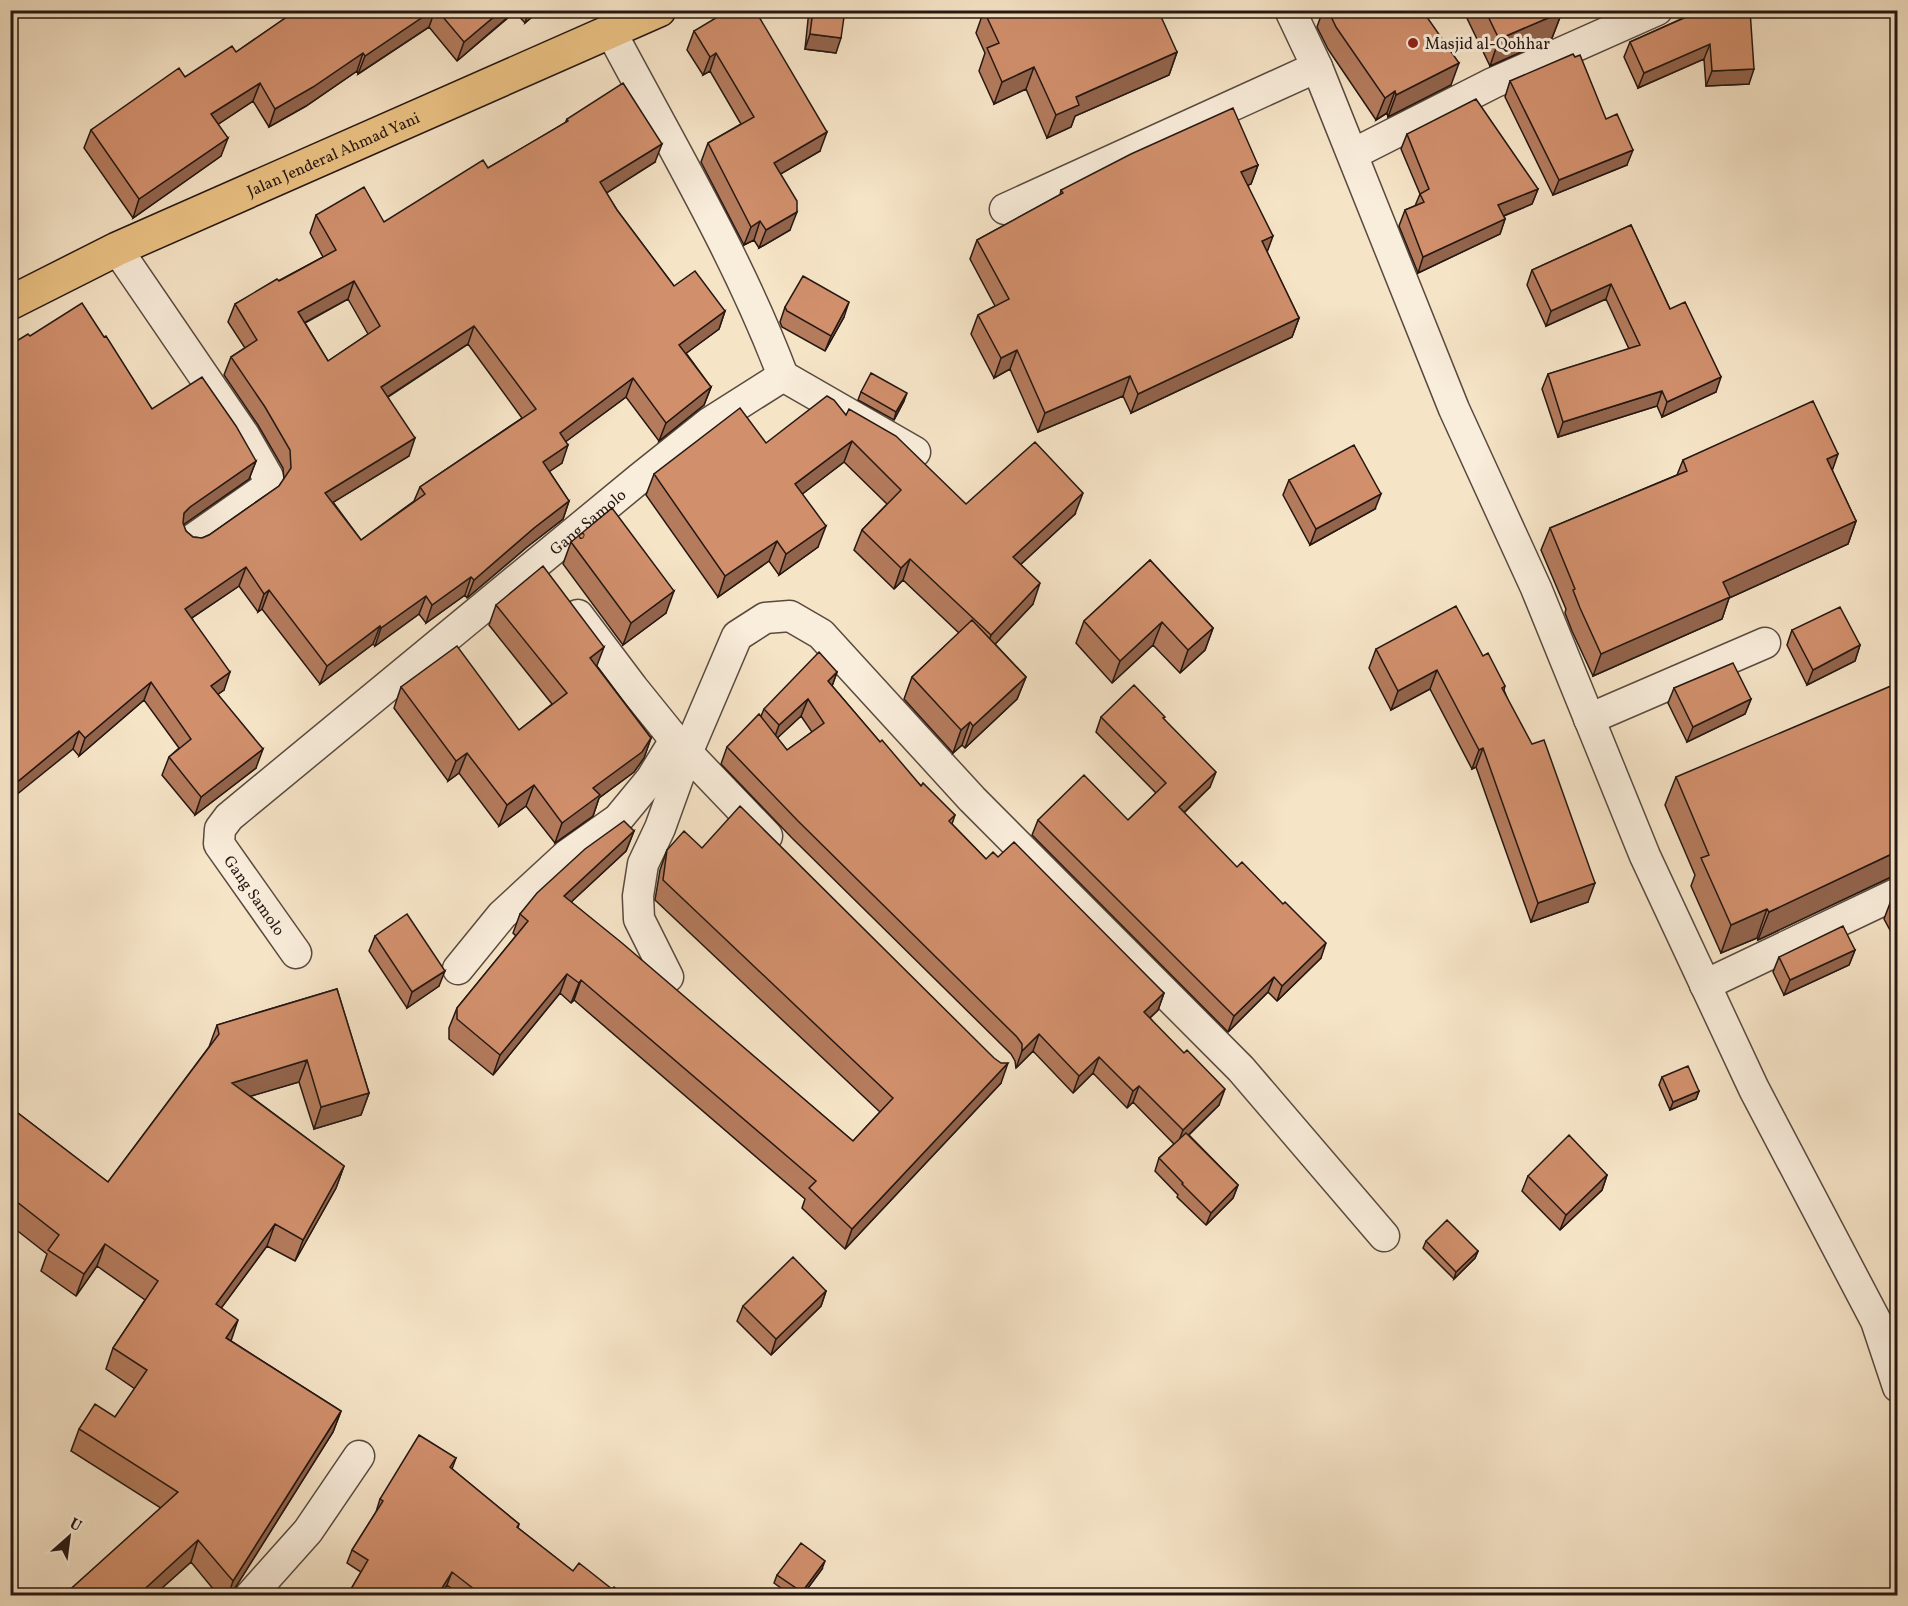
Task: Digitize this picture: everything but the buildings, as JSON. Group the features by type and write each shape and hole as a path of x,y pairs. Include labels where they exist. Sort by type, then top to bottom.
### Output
{"highway":[{"name":"Jalan Jenderal Ahmad Yani","path":"10,303 117,249 659,10"}],"street":[{"path":"1290,10 1317,67 1353,154 1454,409 1536,588 1645,856 1754,1089 1876,1321 1898,1387"},
{"path":"1353,154 1493,83 1657,10"},
{"path":"611,32 728,252 766,330 783,376 915,452"},
{"path":"1005,209 1317,67"},
{"path":"117,249 244,435 268,477 263,490 193,539"},
{"name":"Gang Samolo","path":"296,953 219,844 220,829 229,817 552,579 709,423 783,376"},
{"path":"552,579 633,688 681,747 788,858"},
{"path":"668,977 639,919 638,896 643,864 660,828 681,747 738,636 765,618 790,616 821,634 972,799 1241,1069 1384,1236"},
{"path":"1589,719 1766,643"},
{"path":"458,969 502,915 567,855 618,819 681,747"},
{"path":"1705,985 1898,893"},
{"path":"250,1596 308,1532 359,1456"}],"place":[{"name":"Masjid al-Qohhar","path":"1413,43"}]}
